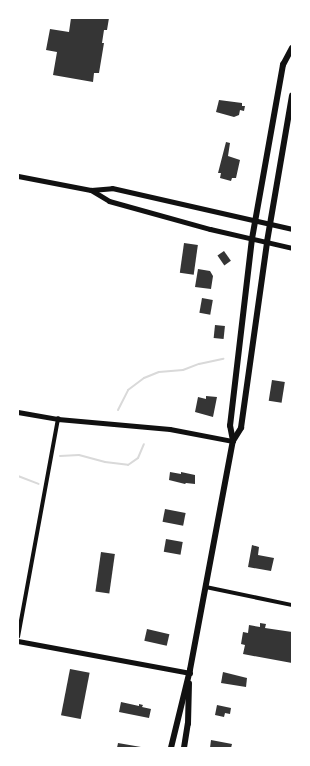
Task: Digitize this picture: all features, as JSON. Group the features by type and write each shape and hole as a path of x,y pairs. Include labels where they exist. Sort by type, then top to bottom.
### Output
{"main road":[{"path":"233,441 230,426 252,238 282,65 292,48"},
{"path":"171,748 190,673 233,441 241,428 267,242 292,96"},
{"path":"18,176 91,190 112,188 292,229"},
{"path":"91,190 108,202 292,248"},
{"path":"184,748 188,724 190,673"}],"street":[{"path":"18,412 58,419 170,429 233,441"},
{"path":"18,637 58,419"},
{"path":"206,587 292,605"},
{"path":"18,641 190,673"}],"building":[{"path":"71,18 109,18 107,30 104,30 102,43 104,43 99,73 94,73 93,82 53,75 57,52 46,50 50,29 69,32"},
{"path":"219,100 242,103 242,106 245,106 244,111 240,110 239,115 234,117 216,112"},
{"path":"226,142 230,143 228,156 240,160 236,178 232,178 231,181 220,178 221,173 218,173"},
{"path":"184,243 198,245 194,275 180,273"},
{"path":"224,251 231,261 224,265 217,256"},
{"path":"198,269 210,271 213,276 211,289 195,287"},
{"path":"202,298 213,300 210,315 199,313"},
{"path":"215,325 225,326 224,339 214,338"},
{"path":"272,380 285,382 282,403 269,401"},
{"path":"206,396 217,397 213,417 195,412 198,397 206,399"},
{"path":"170,472 181,474 181,472 195,475 195,484 185,484 169,480"},
{"path":"165,509 186,513 183,526 163,522"},
{"path":"166,539 183,542 180,555 164,552"},
{"path":"252,545 259,547 258,555 274,558 271,571 248,567"},
{"path":"101,552 115,554 109,594 95,592"},
{"path":"260,623 266,624 265,628 292,632 292,663 243,654 245,645 241,644 243,632 248,633 249,625 260,627"},
{"path":"147,629 169,634 167,646 144,641"},
{"path":"70,669 90,673 81,719 61,715"},
{"path":"223,672 247,678 246,687 221,683"},
{"path":"121,702 139,706 139,704 143,705 142,707 151,709 149,718 119,712"},
{"path":"217,705 231,708 230,714 225,713 224,717 215,715"},
{"path":"211,740 232,744 231,748 210,748"},
{"path":"118,743 141,747 141,748 117,748"}],"waterway":[{"path":"118,410 128,390 144,378 159,372 183,370 199,364 223,359"},
{"path":"60,456 79,455 105,462 128,465 138,458 144,444"},
{"path":"18,476 39,484"}]}
